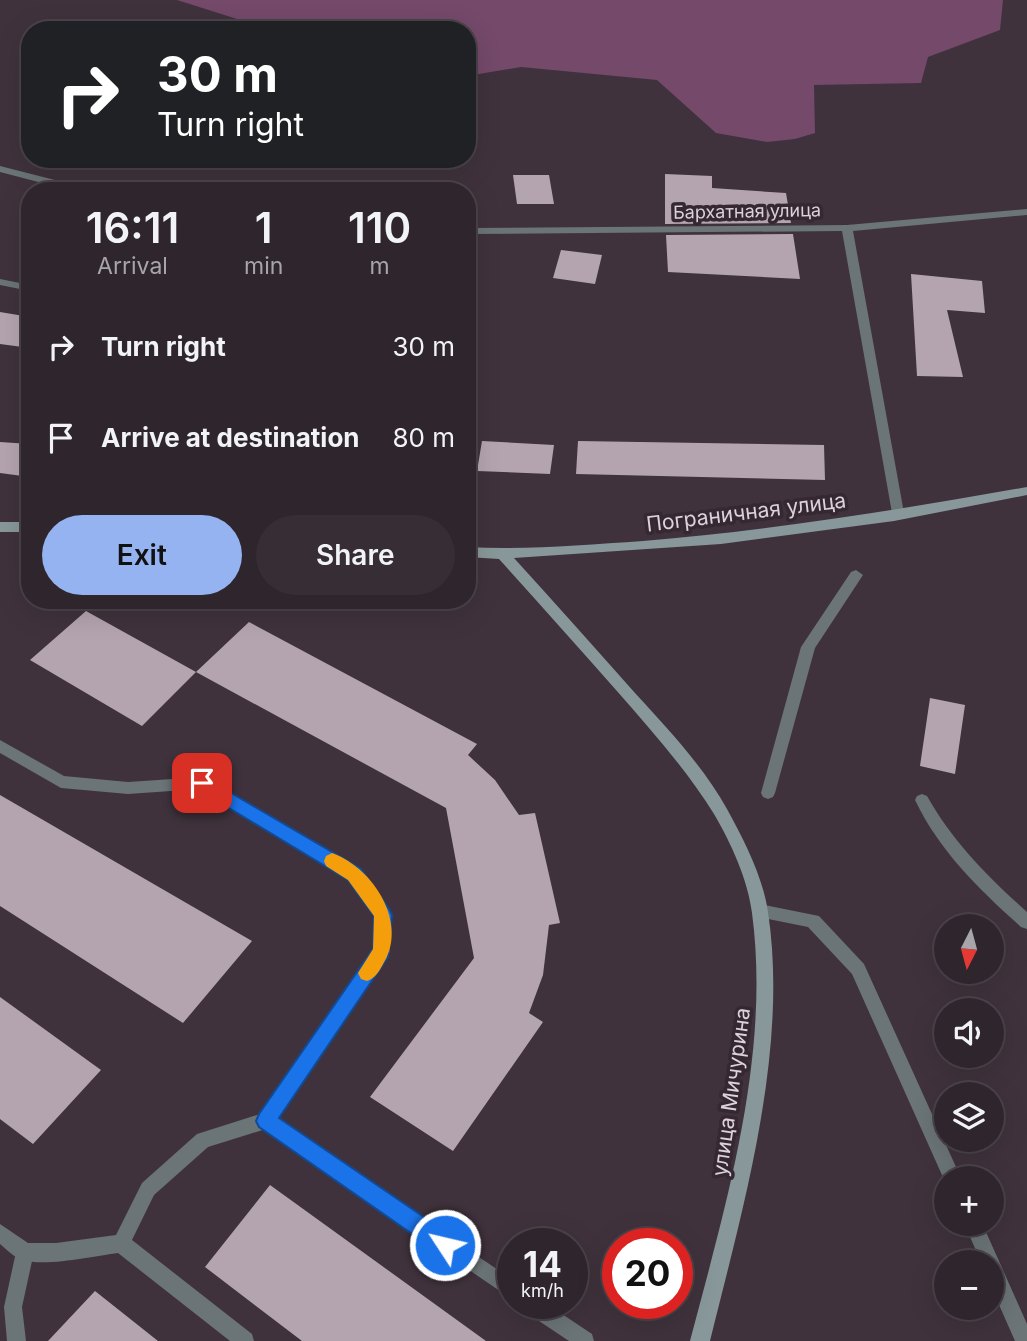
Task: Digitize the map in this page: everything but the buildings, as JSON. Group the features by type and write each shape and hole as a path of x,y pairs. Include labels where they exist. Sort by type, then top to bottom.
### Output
{"street":[{"path":"0,169 51,182"},
{"name":"Бархатная улица","path":"476,231 847,228 1027,212"},
{"path":"847,228 898,513"},
{"path":"0,282 21,286"},
{"name":"Пограничная улица","path":"476,552 503,554 721,538 898,513 1027,491"},
{"path":"0,527 21,527"},
{"name":"улица Мичурина","path":"503,554 683,756 721,811 746,864 760,911 766,1003 755,1094 737,1195 700,1341"},
{"path":"768,793 808,647 856,575"},
{"path":"0,746 61,782 128,788 202,783 355,874 383,915 382,951 266,1121 203,1140 148,1189 121,1243"},
{"path":"922,800 938,833 968,868 1027,922"},
{"path":"760,911 813,921 858,969 947,1166"},
{"path":"266,1121 497,1280"},
{"path":"0,1233 25,1251 56,1252 121,1243 245,1341"},
{"path":"17,1341 13,1307 25,1251"},
{"path":"1004,1293 1026,1341"},
{"path":"553,1319 585,1341"}],"shaded area":[{"path":"177,0 1003,0 1000,30 928,57 921,83 814,85 815,133 795,139 767,142 716,133 657,80 521,67 476,74 476,21 244,21"}],"slow traffic":[{"path":"332,861 355,874 383,915 382,951 367,973"}],"route":[{"path":"202,783 355,874 383,915 382,951 266,1121 445,1245"}]}
